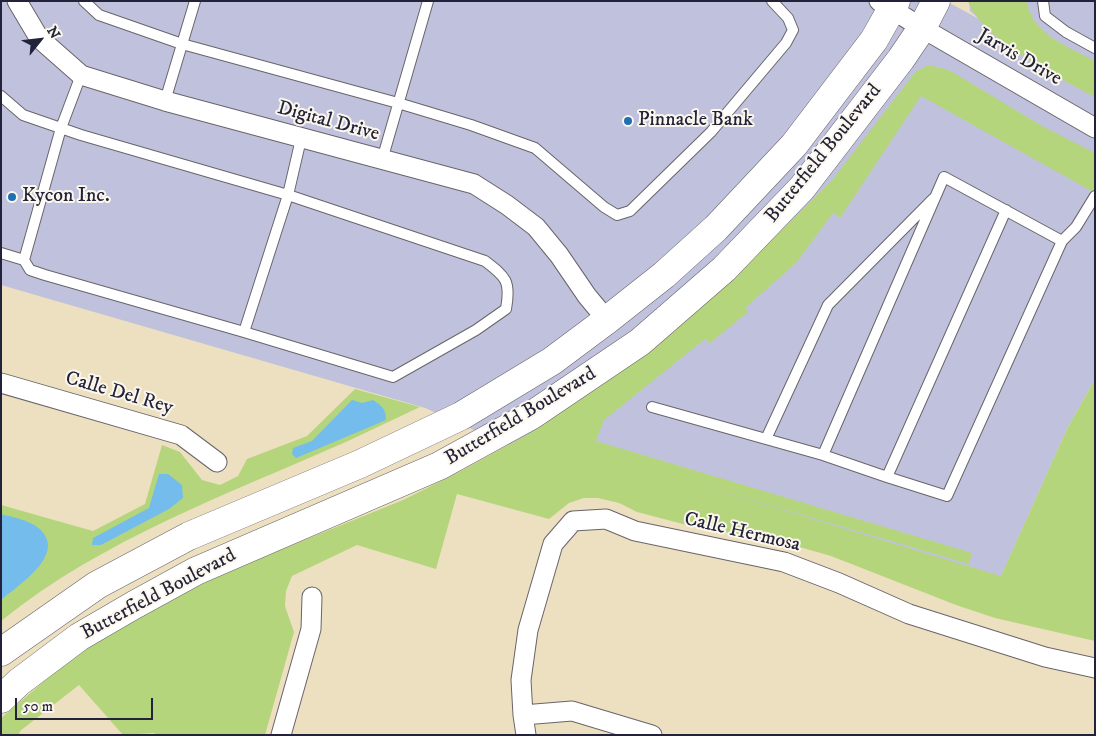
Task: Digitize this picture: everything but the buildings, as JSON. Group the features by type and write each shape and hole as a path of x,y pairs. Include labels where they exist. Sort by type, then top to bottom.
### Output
{"main road":[{"name":"Butterfield Boulevard","path":"1,699 79,637 134,605 196,571 439,466 532,416 640,342 724,269 802,188 901,59 922,28 936,1"},
{"name":"Butterfield Boulevard","path":"1,652 97,585 189,536 360,464 461,416 552,360 607,320 664,275 716,228 794,145 874,40 889,4"}],"street":[{"name":"Digital Drive","path":"17,1 39,38 81,75 165,101 301,139 474,184 536,227 607,320"},
{"name":"Jarvis Drive","path":"889,4 922,28 1095,128"},
{"name":"Calle Del Rey","path":"1,383 181,435 217,462"},
{"name":"Calle Hermosa","path":"526,735 521,680 528,630 553,544 573,521 606,519 635,531 784,562 839,583 909,614 1045,657 1095,668"},
{"path":"281,735 311,629 312,597"},
{"path":"523,715 572,711 652,735"}],"lane":[{"path":"84,1 99,15 182,44 398,103 471,125 535,148 604,207 617,215 630,211 711,132 786,43 793,30 788,18 772,1"},
{"path":"165,101 195,1"},
{"path":"382,160 428,1"},
{"path":"1043,1 1045,16 1066,32 1095,48"},
{"path":"24,260 61,128 81,75"},
{"path":"1,96 24,115 61,128 288,196 484,261 502,274 509,291 506,309 476,330 393,377 244,332 45,276 30,270 24,260 1,252"},
{"path":"244,332 288,196 301,139"},
{"path":"823,455 944,177 1062,241"},
{"path":"766,439 828,305 937,195"},
{"path":"652,407 823,455 947,496 1062,241 1076,227 1095,196"},
{"path":"888,476 1006,210"}],"shaded area":[{"path":"1,1 946,1 979,19 970,11 969,1 1095,1 1095,379 1067,429 995,590 521,451 425,408 1,285"}],"green space":[{"path":"968,1 1027,1 1030,12 1043,31 1063,45 1095,61 1095,97 1062,80 1004,43 976,15"},
{"path":"929,65 949,70 1042,126 1095,153 1095,193 921,96 840,218 833,213 796,263 745,308 748,312 710,343 705,339 604,420 596,441 972,553 969,564 694,483 1001,576 1067,429 1095,379 1095,641 995,618 956,605 831,556 789,544 683,524 637,512 619,503 598,498 584,498 569,503 549,519 457,494 436,569 357,545 292,576 286,591 285,606 294,632 265,735 156,735 154,733 123,735 79,685 20,731 19,735 1,735 1,718 62,666 110,632 163,603 238,567 403,500 461,471 530,433 649,350 746,266 833,179 916,71"},
{"path":"355,389 420,407 348,441 168,520 82,565 1,621 1,505 93,531 145,504 162,445 180,452 202,480 220,485 238,476 247,459 307,436"}],"water":[{"path":"352,400 362,403 373,400 383,408 386,420 296,458 292,454 293,448 312,441"},
{"path":"159,474 168,474 182,485 183,498 169,509 101,545 92,545 93,538 149,508"},
{"path":"1,514 25,521 37,527 46,537 48,547 45,557 38,567 1,600"}],"place":[{"name":"Pinnacle Bank","path":"628,121"},
{"name":"Kycon Inc.","path":"12,197"}]}
